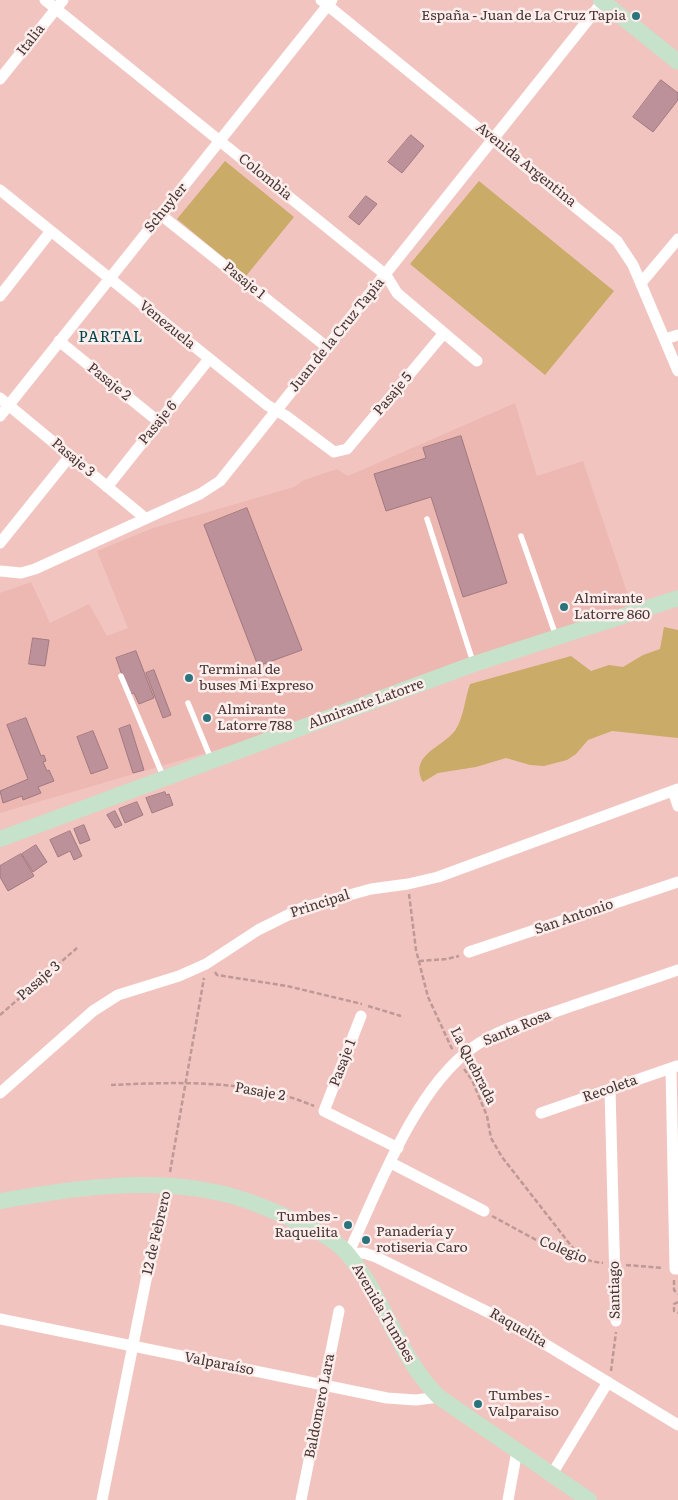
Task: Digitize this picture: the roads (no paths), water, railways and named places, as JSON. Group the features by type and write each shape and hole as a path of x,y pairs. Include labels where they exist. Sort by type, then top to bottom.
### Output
{"main road":[{"path":"603,0 678,62"},
{"name":"Almirante Latorre","path":"0,839 474,664 678,598"},
{"name":"Avenida Tumbes","path":"0,1201 45,1193 118,1186 167,1186 216,1192 257,1204 316,1231 348,1254 385,1311 412,1364 439,1398 590,1500"}],"street":[{"name":"Colombia","path":"45,0 59,4 220,141 386,275 398,293 477,361"},
{"name":"Juan de la Cruz Tapia","path":"0,571 21,573 35,569 214,486 328,348 603,0"},
{"name":"Avenida Argentina","path":"327,2 617,241 629,257 678,371"},
{"name":"Schuyler","path":"0,416 4,401 60,341 220,141 327,2"},
{"name":"Italia","path":"0,79 59,4"},
{"name":"Venezuela","path":"0,190 277,411 330,450 339,453"},
{"name":"Pasaje 1","path":"161,215 328,348"},
{"path":"0,296 51,231"},
{"path":"641,283 678,239"},
{"name":"Pasaje 5","path":"339,453 347,449 444,333"},
{"path":"664,339 678,335"},
{"name":"Pasaje 2","path":"60,341 159,422"},
{"name":"Pasaje 6","path":"107,487 210,359"},
{"name":"Pasaje 3","path":"4,401 146,518"},
{"path":"0,543 70,456"},
{"path":"675,790 678,806"},
{"name":"Principal","path":"0,1093 44,1052 109,1000 179,976 206,964 258,930 302,908 371,889 408,884 438,877 675,790"},
{"name":"San Antonio","path":"469,952 678,882"},
{"name":"Santa Rosa","path":"348,1254 398,1148 432,1089 458,1060 473,1048 510,1028 678,970"},
{"name":"Pasaje 1","path":"361,1016 324,1111 398,1148"},
{"path":"674,1067 676,1269"},
{"name":"Recoleta","path":"542,1112 674,1067"},
{"name":"Santiago","path":"610,1089 616,1321"},
{"path":"391,1163 484,1211"},
{"name":"12 de Febrero","path":"102,1500 152,1250"},
{"name":"Raquelita","path":"348,1254 364,1253 376,1257 479,1306 678,1425"},
{"name":"Baldomero Lara","path":"301,1500 338,1311"},
{"name":"Valparaíso","path":"0,1319 401,1400 439,1398"},
{"path":"552,1474 608,1382"},
{"path":"508,1500 517,1451"}],"lane":[{"path":"428,519 474,664"},
{"path":"520,536 556,636"},
{"path":"121,676 164,778"},
{"path":"188,704 212,761"}],"place":[{"name":"España - Juan de La Cruz Tapia","path":"636,16"},
{"name":"Almirante Latorre 860","path":"564,607"},
{"name":"Terminal de buses Mi Expreso","path":"189,678"},
{"name":"Almirante Latorre 788","path":"207,718"},
{"name":"Tumbes - Raquelita","path":"348,1225"},
{"name":"Panadería y rotiseria Caro","path":"366,1240"},
{"name":"Tumbes - Valparaiso","path":"478,1404"}],"district":[{"name":"PARTAL","path":"111,338"}]}
